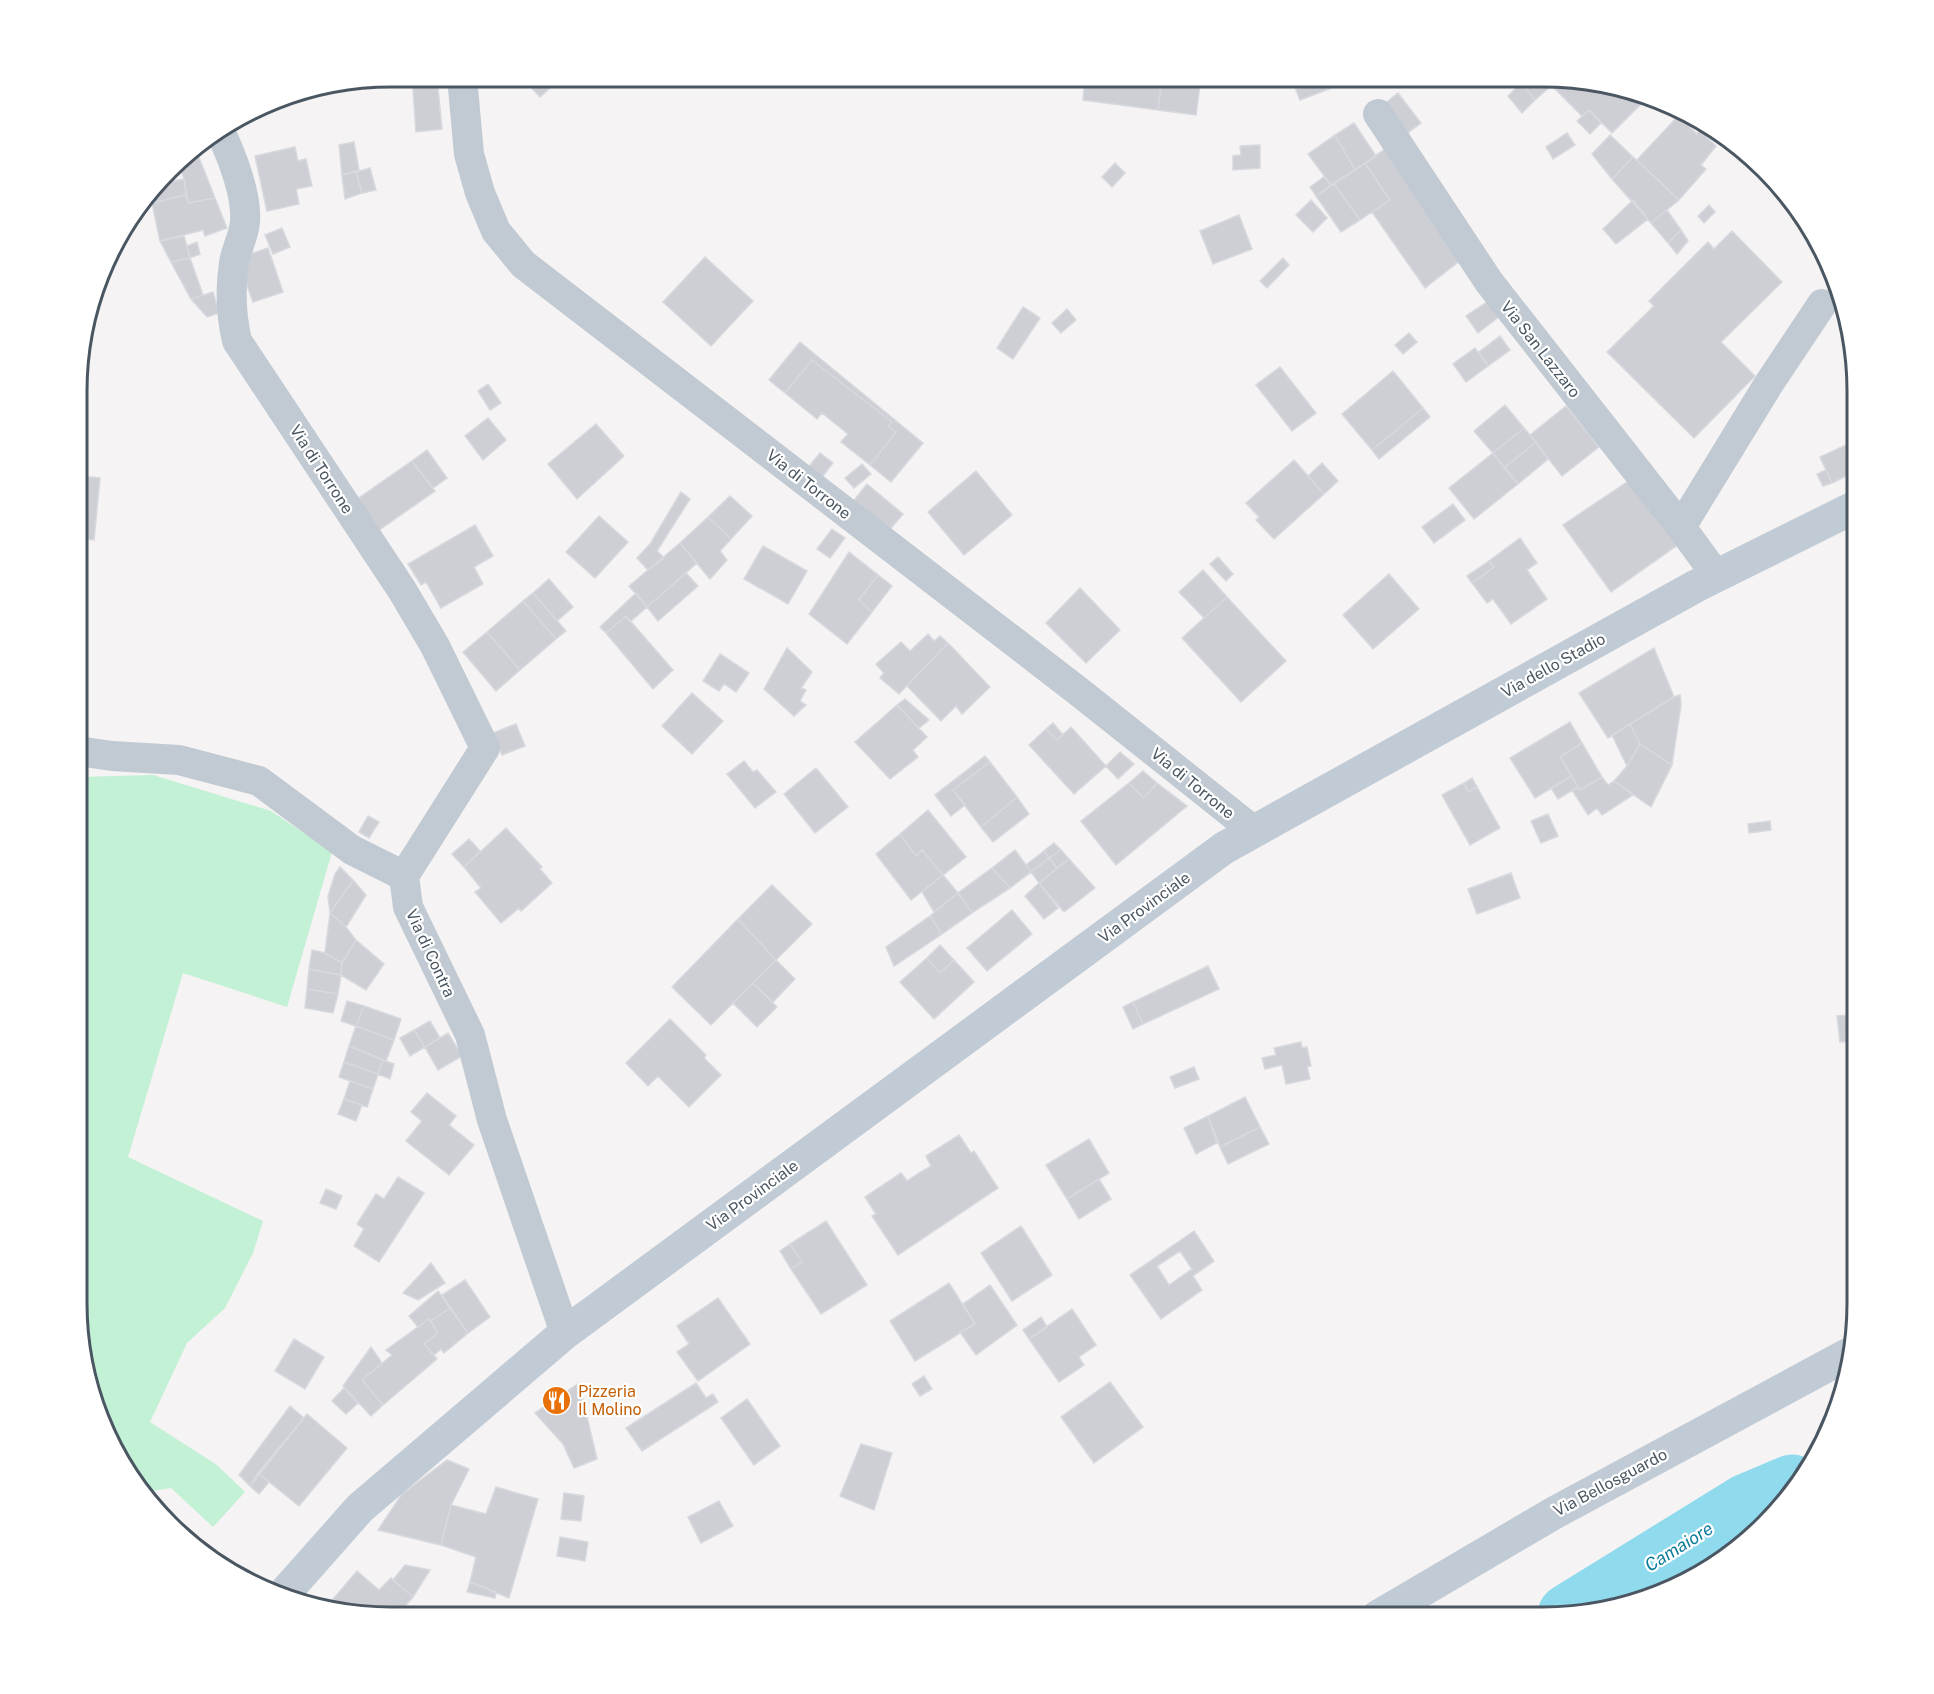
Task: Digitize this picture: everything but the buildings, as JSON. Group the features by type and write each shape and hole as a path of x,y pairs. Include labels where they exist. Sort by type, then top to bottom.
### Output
{"street":[{"name":"Via di Torrone","path":"463,87 469,154 480,193 496,231 523,264 1078,691 1254,831"},
{"name":"Via San Lazzaro","path":"1378,114 1489,282 1716,575"},
{"name":"Via di Torrone","path":"223,138 240,184 245,222 234,262 231,318 237,341 402,590 435,646 485,748 404,876"},
{"path":"1681,527 1768,385 1822,304"},
{"name":"Via dello Stadio","path":"1254,831 1716,575 1847,511"},
{"path":"87,752 179,760 259,781 352,850 404,876"},
{"name":"Via Provinciale","path":"288,1589 360,1508 565,1333 1224,848 1254,831"},
{"name":"Via di Contra","path":"404,876 408,907 470,1035 492,1120 565,1333"},
{"name":"Via Bellosguardo","path":"1394,1607 1554,1513 1842,1358"}],"green space":[{"path":"153,775 271,811 332,852 287,1007 183,973 128,1157 263,1221 253,1253 225,1308 187,1343 150,1422 217,1465 245,1492 213,1527 171,1488 152,1491 138,1472 110,1419 97,1382 93,1362 87,1303 87,777"}],"waterway":[{"name":"Camaiore","path":"1588,1603 1747,1505 1782,1490"}],"place":[{"name":"Pizzeria Il Molino","path":"557,1400"}]}
